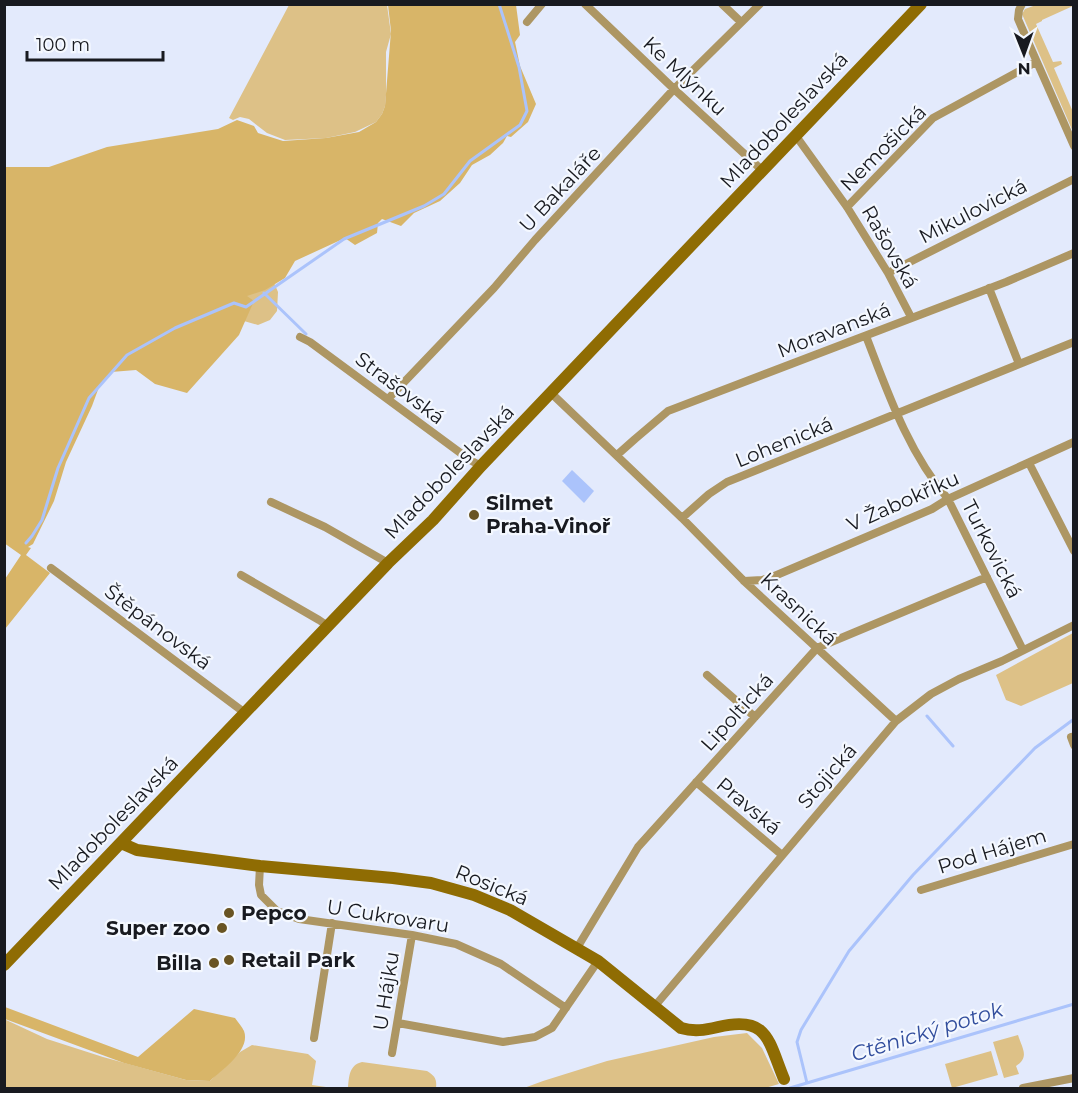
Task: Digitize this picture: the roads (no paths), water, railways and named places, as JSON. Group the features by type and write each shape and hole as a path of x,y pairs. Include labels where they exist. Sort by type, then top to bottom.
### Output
{"main road":[{"name":"Mladoboleslavská","path":"4,965 388,563 432,520 921,4"},
{"name":"Rosická","path":"121,843 137,850 260,866 431,883 474,895 510,910 598,961 681,1028 695,1031 740,1023 754,1026 766,1036 784,1079"}],"street":[{"path":"527,22 542,4"},
{"name":"Ke Mlýnku","path":"585,4 763,171"},
{"path":"722,4 741,22"},
{"name":"U Bakaláře","path":"388,399 494,288 674,89 760,4"},
{"path":"1022,4 1018,19 1074,146"},
{"name":"Nemošická","path":"847,207 933,118 1036,62"},
{"name":"Rašovská","path":"796,136 847,207 888,273 911,317"},
{"name":"Mikulovická","path":"888,273 1074,179"},
{"name":"Moravanská","path":"617,455 668,411 866,336 1074,253"},
{"path":"989,288 1019,364"},
{"name":"Turkovická","path":"866,336 912,447 948,499 1023,650"},
{"name":"Strašovská","path":"300,337 481,466"},
{"name":"Lohenická","path":"682,518 709,494 727,482 1074,342"},
{"path":"551,393 682,518"},
{"name":"V Žabokřiku","path":"744,581 772,577 932,509 948,499 1074,442"},
{"path":"1029,463 1074,551"},
{"path":"271,502 325,527 388,563"},
{"name":"Krasnická","path":"682,518 744,581 896,721"},
{"name":"Štěpánovská","path":"51,568 245,713"},
{"path":"241,575 328,626"},
{"name":"Lipoltická","path":"577,948 638,847 817,648 987,577"},
{"name":"Stojická","path":"654,1007 896,721 931,694 1074,625"},
{"path":"707,675 755,717"},
{"name":"Pravská","path":"696,782 782,855"},
{"name":"Pod Hájem","path":"921,890 1074,844"},
{"name":"U Cukrovaru","path":"260,866 261,895 277,911 299,919 412,935 456,944 501,964 566,1008"},
{"path":"314,1038 332,923"},
{"name":"U Hájku","path":"392,1053 412,935"},
{"path":"398,1023 503,1042 543,1034 552,1028 598,961"},
{"path":"1025,1088 1074,1078"}],"water":[{"path":"572,470 594,491 584,503 562,481"}],"waterway":[{"path":"26,543 42,520 58,468 89,398 127,355 175,328 234,303 246,307 344,239 424,206 444,194 470,161 520,125 527,111 519,67 499,4"},
{"path":"264,293 306,334"},
{"path":"927,716 953,746"},
{"path":"807,1083 797,1042 801,1030 849,951 913,875 1035,748 1074,719"},
{"name":"Ctěnický potok","path":"790,1088 1074,1004"}],"place":[{"name":"Silmet Praha-Vinoř","path":"474,515"},
{"name":"Pepco","path":"229,913"},
{"name":"Super zoo","path":"222,928"},
{"name":"Retail Park","path":"229,960"},
{"name":"Billa","path":"214,963"}]}
